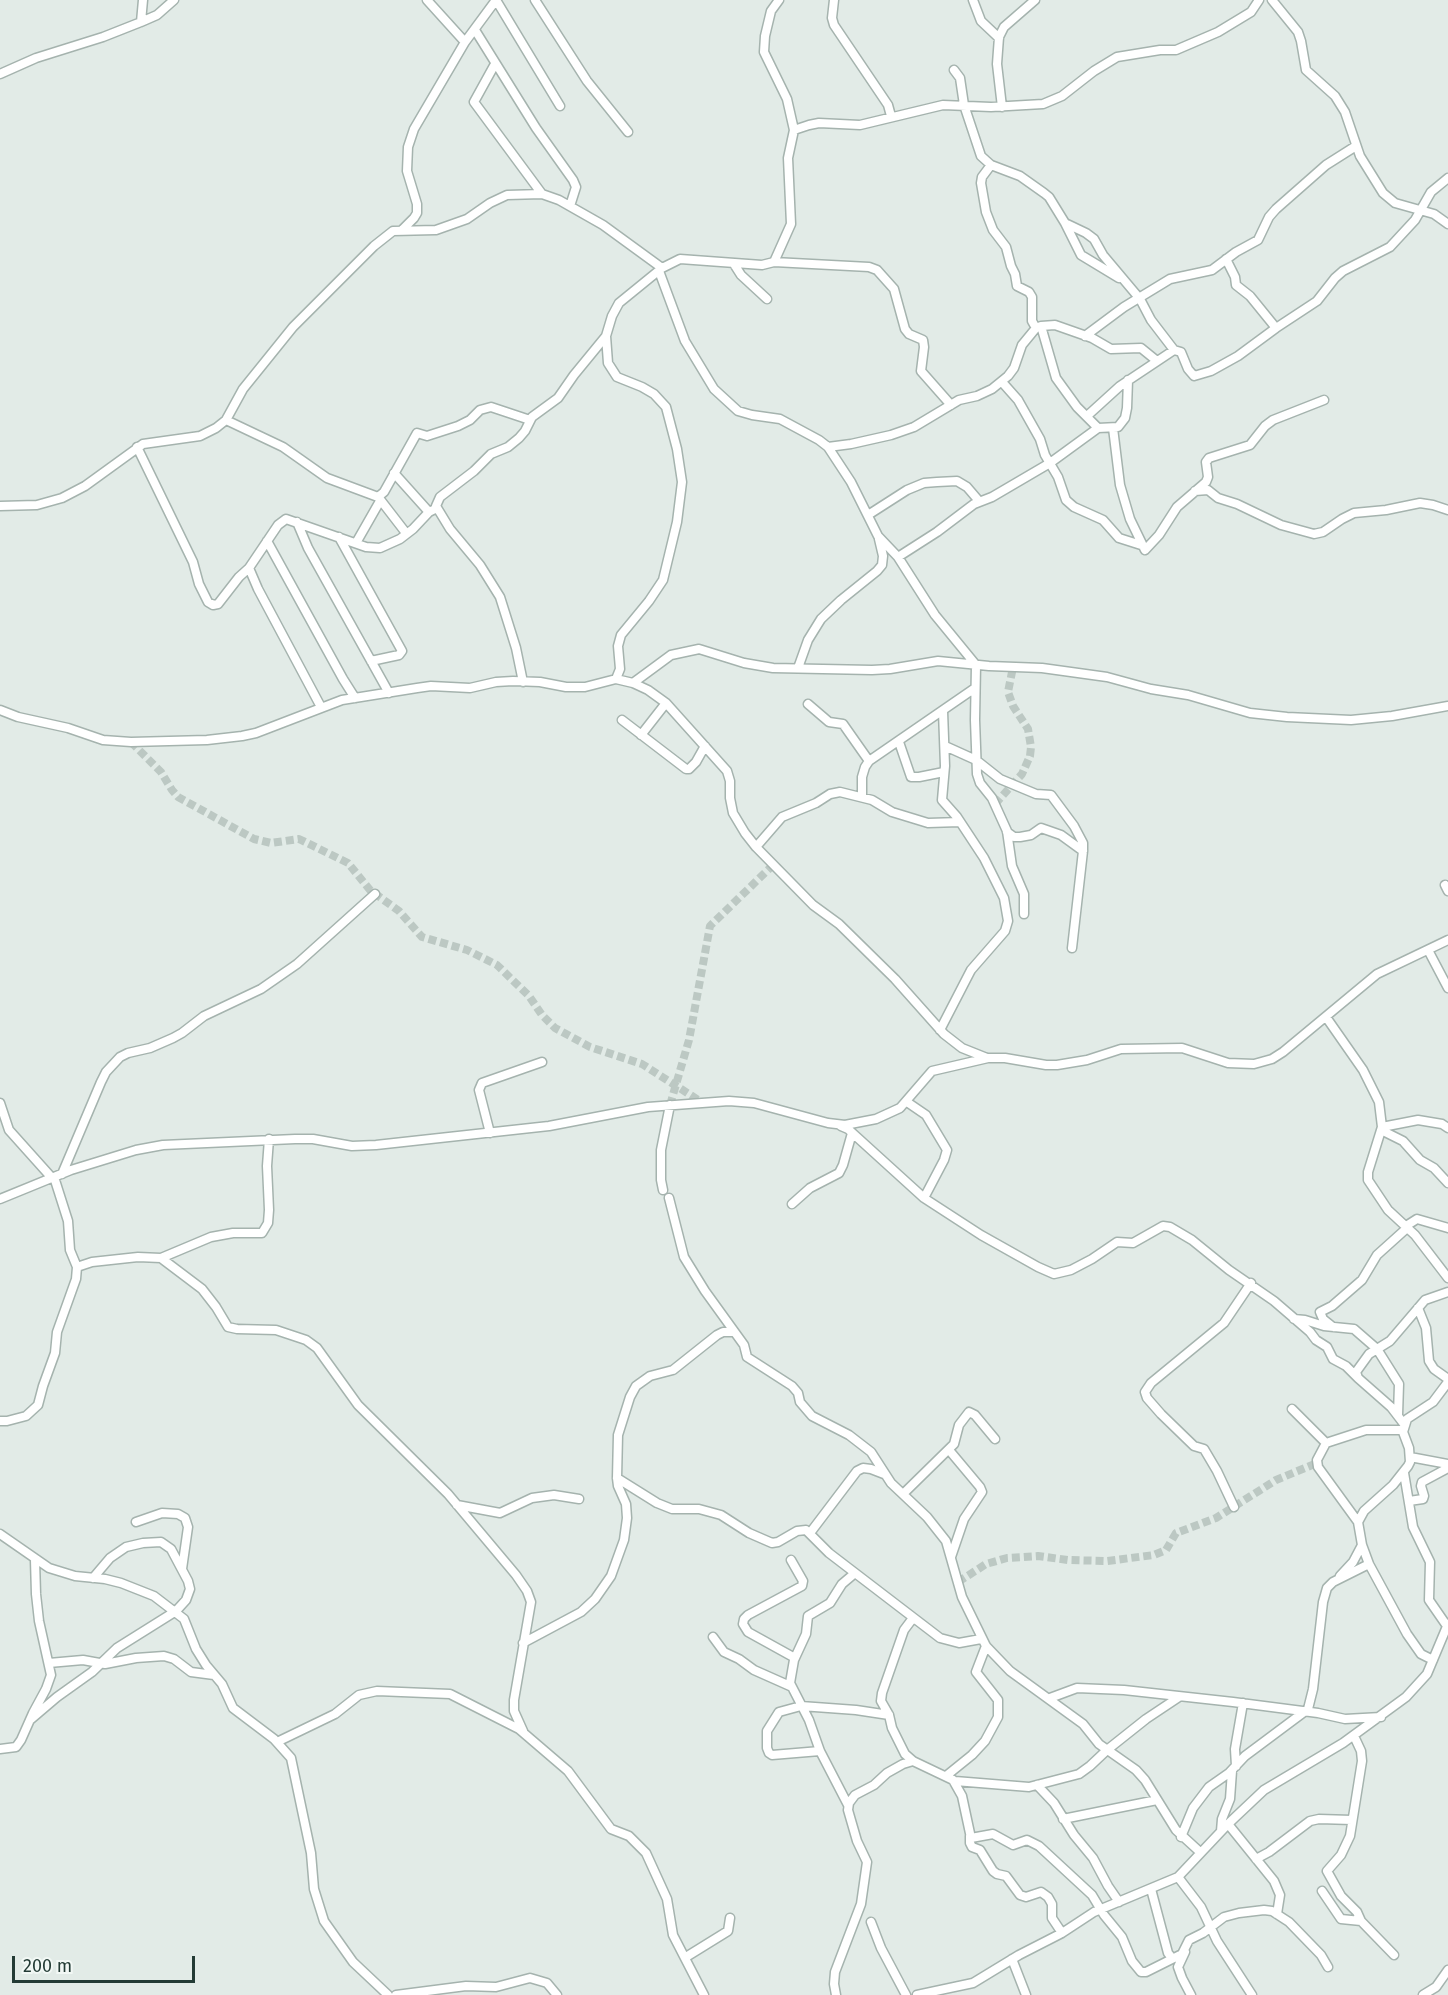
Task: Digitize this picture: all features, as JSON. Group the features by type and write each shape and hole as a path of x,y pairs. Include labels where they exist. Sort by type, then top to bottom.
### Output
{"street":[{"path":"141,22 143,0"},
{"path":"0,74 36,58 103,37 141,22 157,15 174,0"},
{"path":"427,0 465,42"},
{"path":"402,230 417,213 417,204 407,171 408,147 414,129 465,42 496,0 560,106"},
{"path":"535,0 587,81 628,132"},
{"path":"774,262 791,224 788,158 794,130 787,99 764,52 771,11 779,0"},
{"path":"834,0 832,18 834,25 888,105 891,116"},
{"path":"973,0 981,21 999,38"},
{"path":"1002,107 997,64 999,38 1005,27 1035,0"},
{"path":"794,130 809,124 860,125 943,105 1002,107 1029,106 1052,101 1094,71 1125,55 1182,49 1235,23 1251,12 1259,0"},
{"path":"1272,0 1292,23 1301,40 1306,70 1335,96 1345,112 1356,146 1378,187 1389,199 1402,206 1434,214 1448,224"},
{"path":"475,30 536,128 573,180 576,187 570,206"},
{"path":"495,64 474,102 542,194"},
{"path":"954,70 960,78 964,105 980,153 991,165 1020,176 1049,197 1081,255 1124,280"},
{"path":"1085,336 1138,298 1176,277 1212,270 1258,240 1269,217 1276,209 1326,165 1356,146"},
{"path":"991,165 982,177 981,183 986,212 993,230 1006,247 1017,286 1029,292 1032,297 1032,321 1038,327 1056,378 1077,407 1098,428"},
{"path":"1065,223 1086,232 1094,239 1103,255 1138,298 1151,321 1174,350 1181,352 1190,373 1197,376 1238,356 1321,298 1343,271 1390,247 1422,210 1427,196 1448,177"},
{"path":"0,506 37,505 62,498 104,474 137,447 147,443 200,436 216,428 226,420 243,389 293,327 384,237 393,231 436,230 467,219 490,203 507,195 542,194 570,206 603,225 661,269 686,341 718,394 741,412 780,419 828,447 851,482 878,536 883,556 882,565 821,619 808,640 798,668"},
{"path":"616,679 621,669 618,646 621,635 649,601 663,579 677,522 682,482 677,449 666,407 654,394 622,380 612,372 608,363 606,336 619,303 661,269 685,259 734,264 762,265 774,262 869,267 877,270 894,289 905,329 909,334 923,340 921,371 951,405"},
{"path":"1226,259 1235,277 1236,285 1250,296 1276,328"},
{"path":"734,264 741,275 767,299"},
{"path":"828,447 891,435 914,426 959,400 985,393 1002,382 1014,368 1022,345 1038,327 1055,325 1111,349 1140,348 1157,361"},
{"path":"137,447 192,562 208,602 213,605 218,604 239,576 249,568 282,520 297,522 366,547 380,548 391,544 433,510 440,497 474,471 491,454 508,447 519,438 533,415 558,398 606,336"},
{"path":"1087,416 1107,396 1128,380 1174,350"},
{"path":"898,557 979,501 992,497 1050,463 1098,428 1113,428 1119,425 1125,418 1128,380"},
{"path":"1002,382 1018,400 1040,439 1058,477 1064,496 1071,505 1103,520 1119,538 1141,545"},
{"path":"1113,428 1119,479 1130,519 1145,550 1151,545 1177,507 1207,480 1206,464 1209,458 1250,445 1265,426 1273,420 1324,400"},
{"path":"356,543 417,434 428,435 464,424 480,410 491,407 530,420"},
{"path":"226,420 283,447 321,475 379,499 406,533"},
{"path":"394,473 433,510 480,565 500,597 516,648 523,682"},
{"path":"868,515 907,490 924,483 957,481 967,487 979,501"},
{"path":"1194,490 1208,490 1218,498 1237,504 1281,525 1314,534 1323,532 1354,513 1386,510 1420,503 1448,510"},
{"path":"297,522 308,548 389,693"},
{"path":"878,536 898,557 935,615 976,665 978,779 990,795 1007,831 1011,860 1024,894 1024,914"},
{"path":"339,537 402,651 399,655 371,661"},
{"path":"267,541 355,698"},
{"path":"249,568 258,590 321,707"},
{"path":"633,683 671,655 691,650 705,650 744,663 773,668 890,669 938,661 1042,668 1097,675 1266,715 1351,720 1392,716 1448,706"},
{"path":"0,711 68,728 96,738 131,742 207,740 242,736 321,707 355,698 431,686 470,688 496,682 523,682 585,687 616,679 633,683 653,692 666,703 723,766 729,776 733,813 756,847 813,905 839,924 895,979 949,1039 962,1048 988,1058"},
{"path":"862,796 862,777 869,761 975,688"},
{"path":"641,735 666,703"},
{"path":"808,704 829,722 843,724 869,761"},
{"path":"940,1030 971,970 1005,931 1008,921 1002,894 984,858 942,800 945,746 943,711"},
{"path":"622,720 686,769 696,762 705,746"},
{"path":"899,742 912,778 944,772"},
{"path":"945,746 976,760 1000,779 1036,794 1051,795 1081,838 1083,851 1072,948"},
{"path":"756,847 776,821 790,812 816,803 830,794 840,792 862,796 892,812 915,819 932,823 960,822"},
{"path":"1007,831 1014,837 1020,837 1031,835 1041,828 1061,835 1083,851"},
{"path":"56,1176 100,1082 120,1057 173,1038 204,1016 261,989 297,964 375,894"},
{"path":"839,1125 876,1119 896,1110 907,1102 932,1071 988,1058 1057,1065 1087,1060 1121,1049 1182,1048 1228,1064 1254,1064 1266,1061 1283,1052 1377,974 1448,940"},
{"path":"1428,950 1448,988"},
{"path":"1326,1017 1368,1078 1379,1102 1381,1128 1368,1172 1368,1180 1388,1210 1406,1227 1448,1278"},
{"path":"490,1133 479,1090 482,1083 542,1062"},
{"path":"0,1199 56,1176 136,1150 163,1145 313,1139 362,1146 549,1126 648,1107 744,1101 839,1125 852,1133 924,1198 981,1235 1054,1274 1062,1274 1071,1270 1117,1242 1133,1244 1165,1226 1192,1240 1229,1270 1251,1283 1310,1332 1316,1340 1327,1347 1333,1359 1348,1368 1398,1416 1404,1427 1410,1457 1408,1466 1393,1485 1364,1511 1359,1522"},
{"path":"907,1102 926,1115 947,1150 924,1198"},
{"path":"0,1103 9,1130 56,1176 68,1221 70,1250 77,1267 73,1292 57,1332 54,1358 42,1386 38,1405 26,1416 0,1421"},
{"path":"663,1190 661,1150 670,1105"},
{"path":"1381,1128 1418,1120 1442,1124 1448,1128"},
{"path":"1381,1128 1403,1142 1420,1160 1434,1168 1448,1183"},
{"path":"792,1204 810,1188 839,1173 852,1133"},
{"path":"77,1267 92,1262 161,1258 211,1237 233,1233 256,1234 266,1229 269,1210 267,1166 269,1139"},
{"path":"669,1198 684,1257 705,1291 744,1345 748,1358 795,1389 800,1402 811,1415 849,1435 865,1446 877,1459 884,1474 942,1534 962,1597 983,1642 1010,1671 1083,1724 1099,1744 1140,1774 1181,1837 1200,1852"},
{"path":"1333,1328 1322,1318 1320,1312 1362,1280 1377,1255 1406,1227 1418,1219 1448,1228"},
{"path":"161,1258 202,1289 228,1327 276,1330 313,1344 325,1355 345,1388 371,1420 411,1456 457,1505 516,1575 531,1602 514,1700 514,1711 523,1731"},
{"path":"1234,1507 1217,1471 1203,1449 1194,1446 1161,1414 1144,1392 1151,1383 1224,1323 1251,1283"},
{"path":"1358,1378 1356,1372 1364,1359 1390,1341 1425,1300 1448,1292"},
{"path":"1404,1427 1409,1417 1433,1402 1448,1381 1434,1369 1429,1361 1426,1328 1418,1308"},
{"path":"1294,1319 1333,1328 1356,1330 1377,1349 1400,1384 1398,1416"},
{"path":"523,1644 581,1612 596,1599 611,1576 624,1540 627,1518 626,1504 617,1478 618,1435 630,1397 636,1386 650,1376 674,1370 717,1335 723,1332 734,1332"},
{"path":"1292,1409 1326,1443"},
{"path":"903,1494 954,1444 958,1425 970,1412 995,1439"},
{"path":"1404,1427 1366,1430 1326,1443 1317,1460 1318,1467 1359,1522 1362,1545 1369,1564 1414,1645 1421,1654 1432,1660"},
{"path":"949,1450 982,1489 964,1519 951,1558"},
{"path":"1410,1457 1448,1464"},
{"path":"810,1533 857,1471 863,1468 884,1474"},
{"path":"1409,1501 1424,1499 1420,1486 1422,1482 1448,1468"},
{"path":"917,1995 973,1983 1101,1909 1178,1877 1200,1852 1264,1790 1354,1736 1412,1691 1427,1674 1447,1625 1429,1600 1430,1562 1413,1527 1404,1473"},
{"path":"617,1478 657,1503 672,1509 699,1509 721,1515 749,1533 770,1542 778,1542 801,1529 806,1529 828,1553 946,1641 983,1642"},
{"path":"457,1505 500,1513 532,1498 554,1495 579,1499"},
{"path":"136,1522 162,1513 178,1514 185,1518 188,1527 182,1569"},
{"path":"0,1534 49,1568 65,1574 115,1580 144,1592 176,1611 185,1621 196,1649 222,1684 234,1709 277,1742 293,1763 311,1853 314,1889 324,1921 353,1962 388,1995"},
{"path":"30,1720 101,1664 117,1648 176,1611 186,1600 190,1589 171,1549 165,1544 156,1542 122,1549 110,1558 93,1578"},
{"path":"1181,1837 1193,1808 1208,1788 1234,1768 1245,1756 1306,1712 1313,1689 1323,1602 1327,1588 1353,1563 1362,1545"},
{"path":"0,1749 16,1747 21,1740 51,1675 39,1621 35,1560"},
{"path":"791,1560 803,1585 748,1615 744,1618 743,1624 748,1632 795,1658"},
{"path":"1333,1582 1369,1564"},
{"path":"836,1995 834,1984 836,1972 861,1904 867,1862 857,1841 848,1805 790,1686 790,1676 806,1634 808,1616 830,1603 842,1584 855,1573"},
{"path":"913,1618 904,1630 882,1693 882,1703 890,1715 891,1725 904,1753 913,1761 949,1778 1018,1787 1037,1785 1078,1774 1152,1714 1179,1697"},
{"path":"713,1637 724,1652 754,1670 790,1686"},
{"path":"949,1778 990,1735 998,1717 998,1700 976,1672 983,1642"},
{"path":"49,1663 79,1660 101,1664 164,1656 174,1659 191,1672 214,1676"},
{"path":"1050,1698 1077,1688 1140,1691 1243,1703 1353,1720 1381,1717"},
{"path":"277,1742 335,1714 359,1695 377,1691 450,1694 523,1731 568,1771 611,1829 629,1836 646,1853 667,1899 673,1935 704,1995"},
{"path":"1221,1831 1222,1819 1230,1799 1243,1703"},
{"path":"820,1751 775,1756 769,1753 766,1736 772,1721 782,1710 801,1706 890,1715"},
{"path":"1354,1736 1361,1751 1362,1761 1352,1820 1346,1846 1327,1870 1341,1896 1357,1912 1361,1921 1394,1955"},
{"path":"848,1805 855,1796 900,1765 913,1761"},
{"path":"949,1778 962,1796 972,1847 980,1850 993,1871 997,1875 1006,1876 1020,1895 1026,1897 1041,1892 1048,1897 1052,1904 1052,1918 1062,1933"},
{"path":"1037,1785 1054,1803 1093,1858 1108,1887 1119,1902"},
{"path":"1064,1819 1157,1800"},
{"path":"1256,1858 1269,1852 1310,1821 1352,1820"},
{"path":"1228,1824 1268,1872 1278,1890 1280,1900 1277,1914"},
{"path":"970,1836 974,1838 993,1834 1013,1845 1027,1840 1032,1841 1085,1888 1122,1937 1133,1964 1141,1972 1146,1972 1184,1951"},
{"path":"1178,1877 1201,1907 1210,1928 1252,1995"},
{"path":"1151,1889 1168,1953 1172,1958"},
{"path":"1322,1891 1341,1919 1361,1921"},
{"path":"1191,1995 1178,1967 1185,1956 1184,1951 1189,1940 1224,1917 1239,1913 1269,1910 1277,1914 1312,1944 1328,1968"},
{"path":"686,1957 728,1931 730,1918"},
{"path":"871,1922 881,1948 906,1995"},
{"path":"1012,1959 1026,1995"},
{"path":"1423,1995 1436,1987 1448,1970"},
{"path":"396,1995 466,1986 496,1987 532,1978 547,1983 557,1995"}],"tunnel":[{"path":"995,804 1022,774 1030,756 1028,729 1013,706 1008,692 1013,667"},
{"path":"131,742 161,772 178,797 254,839 271,843 299,839 348,863 370,890 399,911 422,937 467,950 497,965 529,996 542,1015 555,1028 590,1047 642,1064 703,1103"},
{"path":"670,1105 689,1040 710,926 774,864"},
{"path":"958,1582 986,1564 1007,1558 1038,1556 1068,1560 1107,1561 1154,1555 1166,1550 1176,1533 1216,1518 1276,1480 1317,1463"}]}
